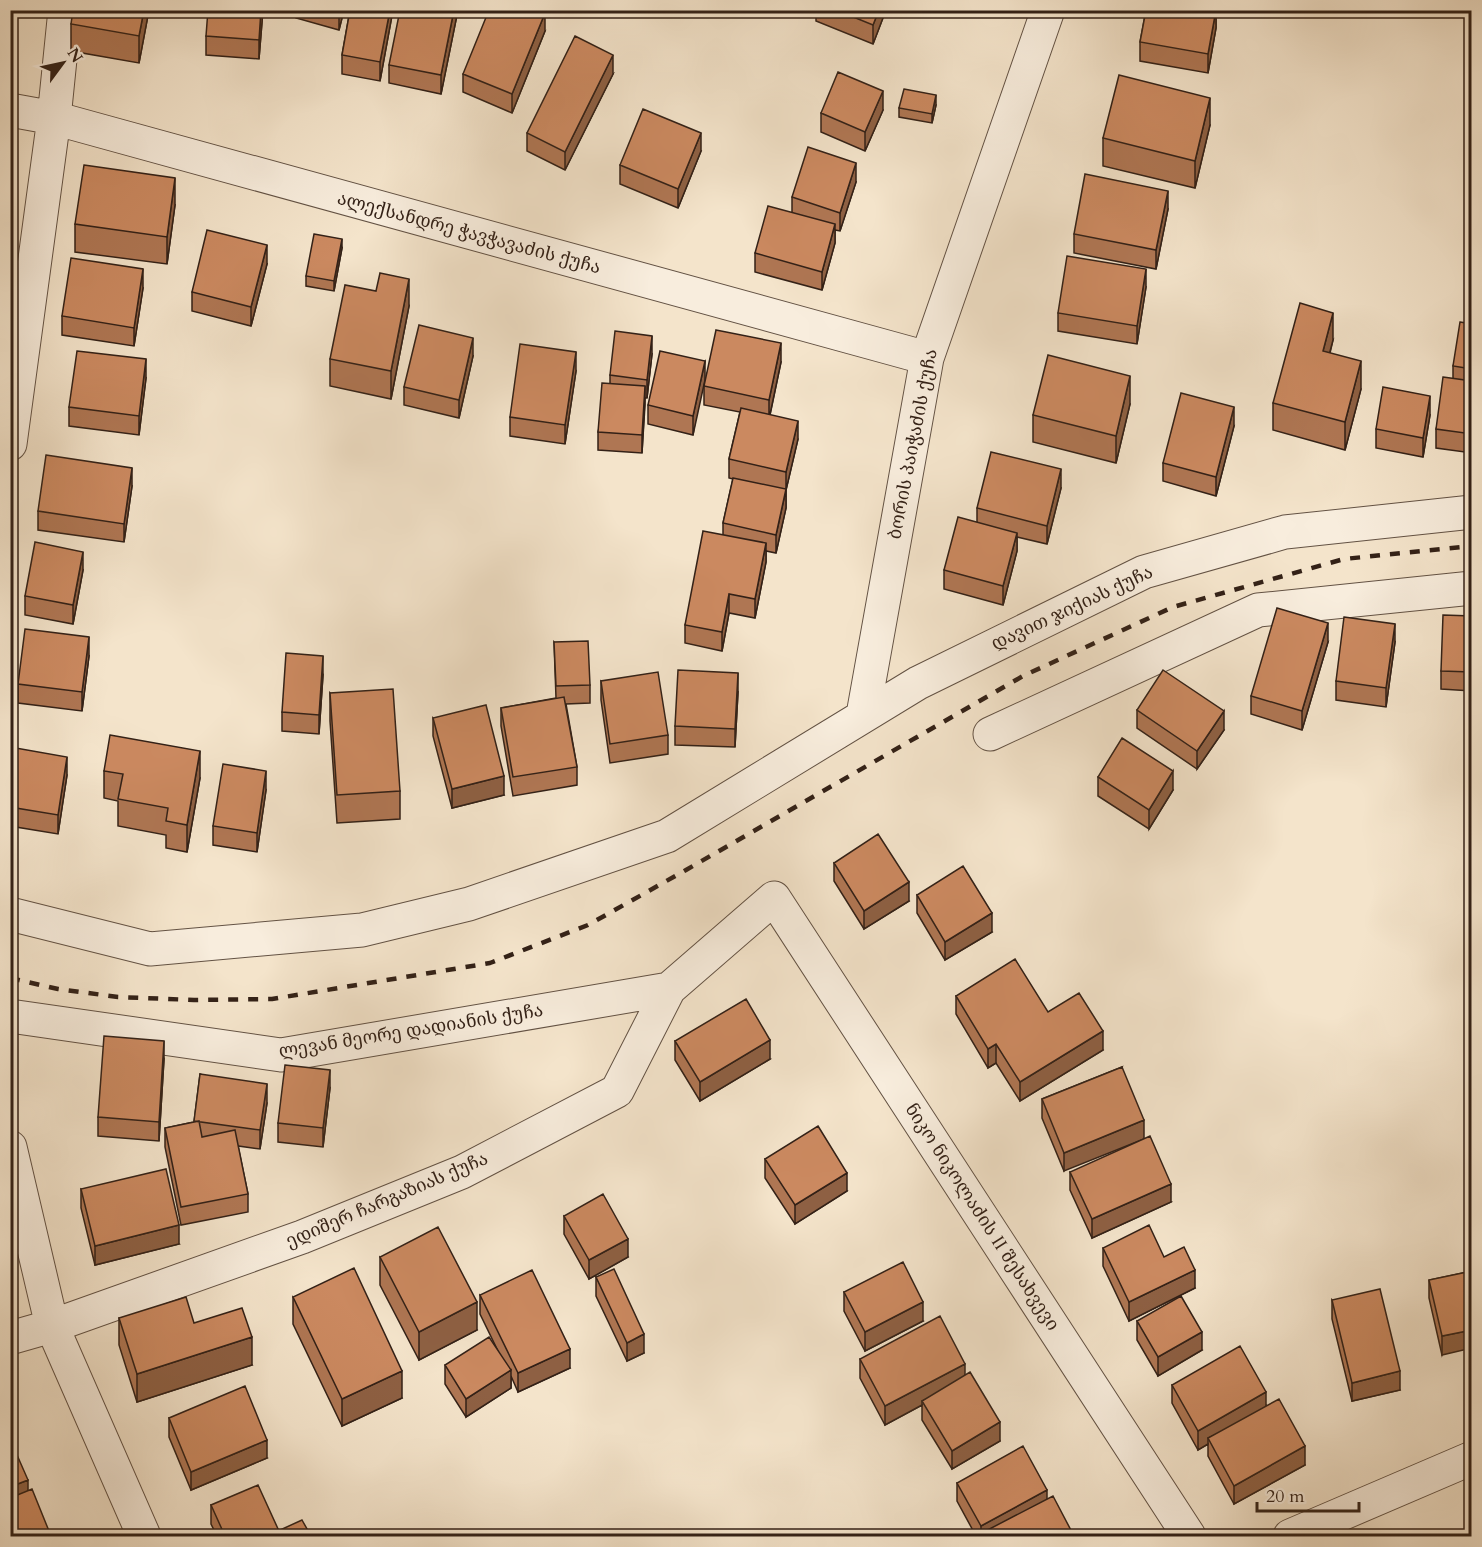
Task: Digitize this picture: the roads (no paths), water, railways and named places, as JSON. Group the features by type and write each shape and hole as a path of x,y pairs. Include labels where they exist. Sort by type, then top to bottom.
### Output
{"street":[{"path":"10,444 54,118 65,10"},
{"name":"ბორის პაიჭაძის ქუჩა","path":"863,715 927,358 1048,10"},
{"name":"ალექსანდრე ჭავჭავაძის ქუჩა","path":"10,110 54,118 927,358"},
{"name":"დავით ჯიქიას ქუჩა","path":"863,715 918,683 1144,572 1285,532 1472,512"},
{"path":"990,734 1258,610 1472,588"},
{"path":"10,914 150,948 362,930 468,903 667,836 863,715"},
{"name":"ედიშერ ჩარგაზიას ქუჩა","path":"10,1338 52,1326 302,1237 462,1173 617,1091 669,989 774,898"},
{"name":"ნიკო ნიკოლაძის II შესახვევი","path":"774,898 1190,1536"},
{"name":"ლევან მეორე დადიანის ქუჩა","path":"10,1016 281,1055 669,989"},
{"path":"10,1147 52,1326 144,1536"},
{"path":"1290,1536 1472,1458"}],"railway":[{"path":"10,978 58,989 118,997 194,1000 272,999 490,963 588,925 1023,676 1173,607 1344,559 1472,546"}]}
